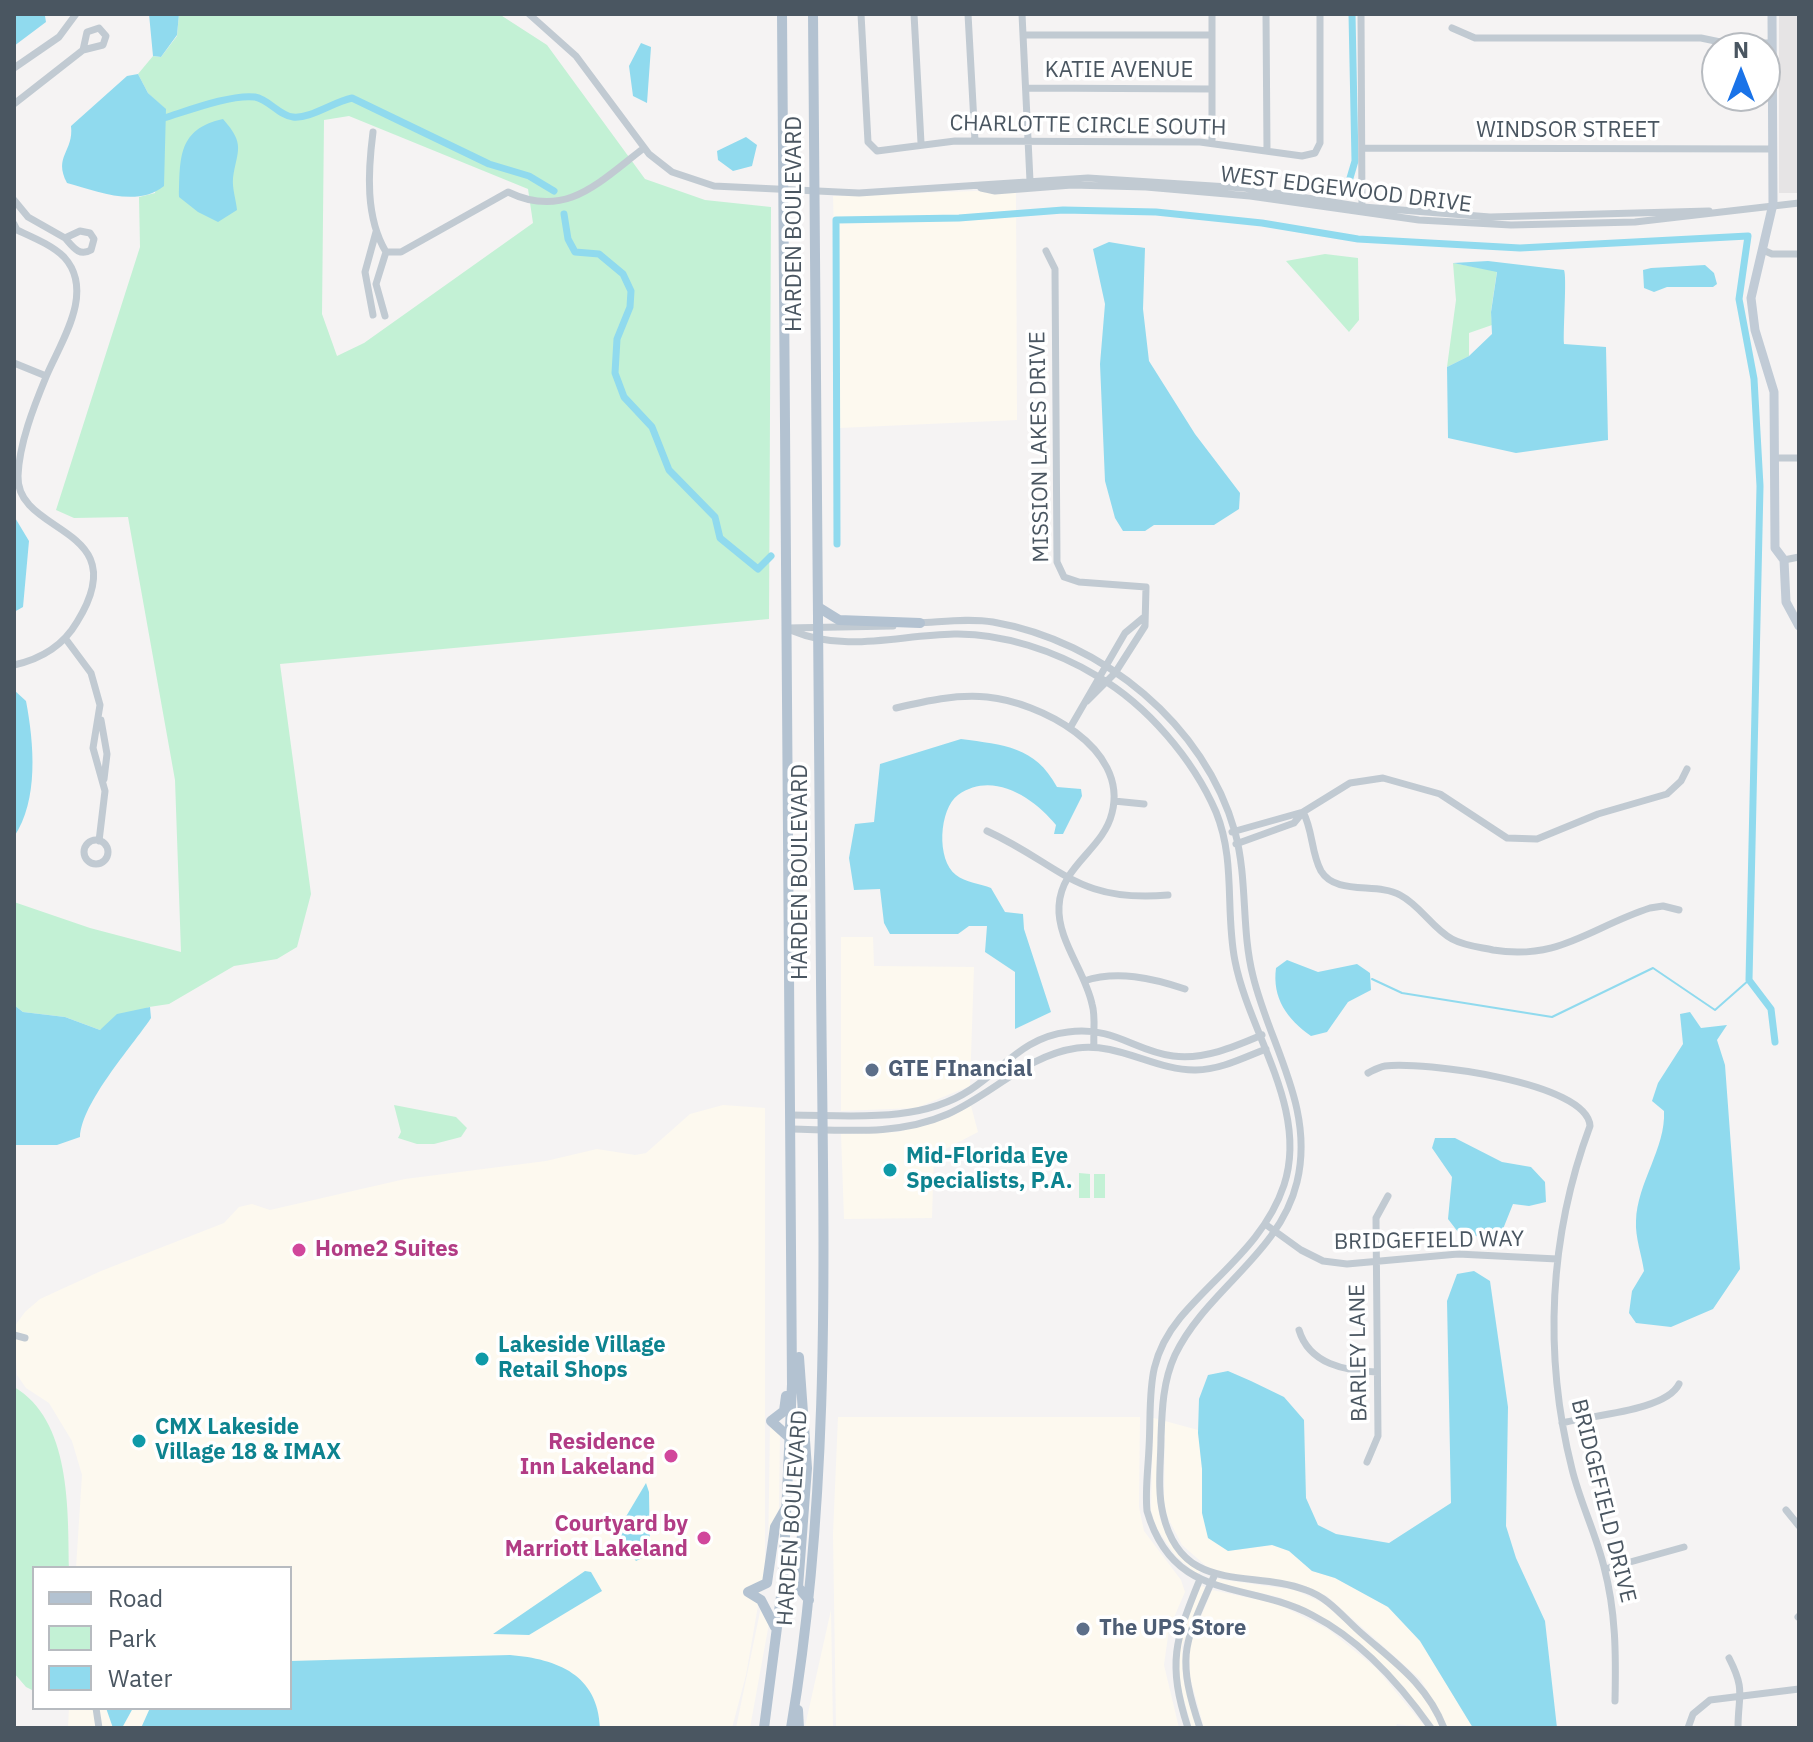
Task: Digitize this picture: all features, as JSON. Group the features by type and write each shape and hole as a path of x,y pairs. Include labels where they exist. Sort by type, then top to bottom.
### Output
{"main road":[{"name":"HARDEN BOULEVARD","path":"764,1728 777,1630 788,1504 793,1319 782,14"},
{"name":"HARDEN BOULEVARD","path":"791,1728 809,1600 824,1356 813,14"},
{"path":"818,607 839,620 920,623"},
{"path":"792,1263 798,1291 807,1468 798,1587 809,1600"},
{"path":"791,1440 771,1421 784,1411 787,1336 793,1319"},
{"path":"777,1630 761,1600 748,1592 767,1583 775,1527 788,1504"},
{"path":"798,1688 799,1728"}],"street":[{"path":"14,68 59,37 76,14"},
{"name":"WEST EDGEWOOD DRIVE","path":"529,14 576,56 644,148 672,172 714,186 815,192 979,187 994,183 1088,178 1190,183 1363,210"},
{"name":"CHARLOTTE CIRCLE SOUTH","path":"861,14 869,147 882,151 921,143 975,141 1212,143 1308,156 1315,153 1320,143 1320,14"},
{"path":"914,14 921,143"},
{"path":"968,14 975,141"},
{"path":"1022,14 1030,181"},
{"path":"1212,14 1212,143"},
{"path":"1266,14 1267,151"},
{"path":"1361,14 1363,210"},
{"path":"1452,28 1475,38 1701,38"},
{"path":"1024,35 1212,35"},
{"path":"14,104 83,50"},
{"name":"KATIE AVENUE","path":"1026,88 1212,89"},
{"path":"1772,112 1773,204 1763,250 1753,277 1751,308 1774,392 1775,548 1784,560 1788,606 1799,626"},
{"path":"373,132 370,191 376,230 386,252 376,284 385,316"},
{"path":"386,252 401,252 508,192 548,205 568,199 600,181 644,148"},
{"name":"WINDSOR STREET","path":"1364,148 1772,149"},
{"name":"WEST EDGEWOOD DRIVE","path":"979,187 995,191 1072,185 1146,187 1363,210 1490,217 1709,211 1799,203"},
{"path":"14,200 28,217 65,238"},
{"path":"14,665 44,654 65,638 84,612 92,576 90,559 72,534 25,504 18,490 16,462 46,376 71,322 76,289 66,260 54,249 15,229"},
{"path":"373,315 365,272 376,230"},
{"path":"1763,250 1772,254 1799,254"},
{"name":"MISSION LAKES DRIVE","path":"1046,251 1055,269 1057,562 1064,577 1079,582 1146,587 1143,618"},
{"path":"14,363 46,376"},
{"path":"1775,458 1799,458"},
{"path":"1784,560 1799,557"},
{"path":"1070,728 1087,701 1097,676 1120,642 1143,618"},
{"path":"1087,701 1115,673 1145,626 1143,618"},
{"path":"787,628 997,623 1039,635 1105,666 1154,702 1183,733 1218,788 1237,843 1250,963 1302,1128 1298,1178 1276,1233 1191,1328 1174,1359 1165,1385 1160,1477 1164,1518 1179,1548 1204,1569 1215,1574 1296,1586 1325,1599 1418,1683 1444,1728"},
{"path":"787,628 819,642 890,642 971,635 1026,645 1106,682 1167,737 1205,791 1227,846 1234,957 1282,1099 1289,1146 1285,1182 1265,1224 1180,1318 1157,1355 1150,1377 1147,1511 1152,1528 1172,1558 1199,1581 1279,1600 1330,1626 1378,1665 1431,1728"},
{"path":"65,638 91,673 107,754 104,780 106,808 99,841"},
{"path":"1120,642 1130,649"},
{"path":"896,708 944,698 988,697 1021,704 1070,728 1102,760 1113,785 1114,801 1105,831 1067,877 1059,902 1060,920 1092,1003 1094,1046"},
{"path":"100,718 93,748 104,780"},
{"path":"1223,835 1303,812 1350,783 1383,778 1429,789 1451,800 1498,833 1527,840 1545,837 1598,814 1667,794 1681,781 1687,769"},
{"path":"1114,801 1144,804"},
{"path":"1227,846 1294,823 1303,812"},
{"path":"1303,812 1319,866 1328,879 1340,885 1373,887 1399,894 1445,935 1469,945 1515,954 1537,953 1650,908 1663,906 1679,910"},
{"path":"1270,820 1275,831"},
{"path":"987,831 1067,877 1105,894 1132,898 1168,895"},
{"path":"1084,981 1112,975 1142,977 1185,989"},
{"path":"791,1115 899,1114 940,1104 971,1090 1026,1045 1065,1032 1113,1033 1155,1051 1182,1056 1218,1052 1271,1031"},
{"path":"791,1129 875,1131 924,1122 962,1107 1042,1057 1094,1046 1170,1068 1197,1070 1276,1045"},
{"name":"BRIDGEFIELD DRIVE","path":"1368,1073 1385,1066 1474,1071 1537,1088 1585,1111 1590,1126 1570,1189 1557,1259 1554,1348 1562,1423 1578,1490 1605,1569 1615,1632 1615,1701"},
{"name":"BARLEY LANE","path":"1367,1462 1378,1436 1376,1218 1388,1196"},
{"name":"BRIDGEFIELD WAY","path":"1265,1224 1323,1261 1376,1261 1458,1254 1557,1259"},
{"path":"1299,1330 1307,1349 1322,1360 1350,1370 1377,1372"},
{"path":"14,1335 25,1338"},
{"path":"1562,1423 1658,1402 1674,1394 1679,1384"},
{"path":"1786,1510 1799,1526"},
{"path":"1605,1569 1684,1547"},
{"path":"1188,1728 1175,1678 1176,1645 1204,1569"},
{"path":"1200,1728 1186,1678 1185,1646 1215,1574"},
{"path":"1729,1658 1740,1680 1742,1696 1738,1728"},
{"path":"1688,1728 1693,1714 1703,1703 1718,1697 1799,1689"}],"shaded area":[{"path":"1779,14 1799,14 1799,193 1779,193"},
{"path":"976,191 1016,193 1017,420 839,428 833,196"},
{"path":"841,937 873,937 874,966 974,967 970,1086 916,1108 841,1111"},
{"path":"723,1105 765,1108 765,1565 746,1675 732,1728 68,1728 69,1710 292,1710 292,1566 76,1566 82,1475 72,1441 49,1403 26,1388 17,1375 14,1327 25,1312 40,1299 101,1271 224,1223 239,1207 252,1204 270,1210 405,1179 546,1161 597,1149 635,1155 646,1153 690,1114"},
{"path":"971,1106 978,1132 934,1155 932,1218 844,1219 841,1134 898,1132 946,1119"},
{"path":"838,1417 1140,1417 1139,1507 1144,1531 1181,1580 1185,1592 1169,1629 1164,1665 1179,1728 836,1728 833,1534"},
{"path":"1153,1418 1158,1419 1157,1501 1160,1519 1168,1537 1200,1571 1198,1575 1175,1555 1156,1527 1151,1510"},
{"path":"1165,1421 1198,1430 1202,1469 1228,1551 1273,1545 1289,1551 1312,1571 1335,1578 1388,1607 1420,1641 1473,1728 1448,1728 1421,1680 1327,1596 1297,1583 1225,1574 1206,1566 1182,1545 1167,1516 1164,1500"},
{"path":"770,1425 780,1432 779,1509 772,1526 768,1560"},
{"path":"1217,1579 1295,1590 1323,1603 1405,1674 1430,1706 1440,1728 1435,1728 1380,1662 1332,1623 1279,1597 1223,1585 1215,1582"},
{"path":"1201,1586 1205,1587 1182,1646 1183,1679 1196,1728 1192,1728 1178,1678 1181,1634"},
{"path":"1212,1590 1278,1604 1329,1630 1376,1668 1426,1728 1397,1724 1395,1728 1204,1728 1190,1677 1189,1646"},
{"path":"761,1607 769,1623 750,1728 736,1728"},
{"path":"831,1610 833,1728 805,1728 806,1722"}],"green space":[{"path":"179,14 499,14 547,45 645,179 705,200 771,207 769,619 280,664 311,894 297,947 277,959 234,966 169,1004 149,1007 100,1030 65,1017 23,1012 14,1005 14,902 90,928 181,952 175,780 128,517 74,518 56,510 140,247 139,197 155,193 165,109 148,93 138,74 153,56 161,57 177,36","holes":["349,116 528,189 533,223 364,343 337,356 322,314 324,120"]},
{"path":"1325,254 1358,258 1359,320 1349,332 1286,261"},
{"path":"1453,263 1497,271 1492,325 1469,333 1469,356 1447,367 1456,300"},
{"path":"394,1105 456,1117 467,1128 461,1137 434,1144 417,1144 398,1138 401,1132"},
{"path":"1079,1173 1090,1174 1090,1198 1079,1198"},
{"path":"1094,1174 1105,1174 1105,1198 1094,1198"},
{"path":"14,1387 33,1402 56,1443 66,1494 69,1566 32,1566 32,1690 14,1673"}],"water":[{"path":"14,14 45,16 46,22 14,46"},
{"path":"149,14 179,14 177,35 161,57 153,56"},
{"path":"641,43 651,47 647,103 633,96 629,66"},
{"path":"138,74 148,93 166,109 164,186 153,193 129,197 67,183 62,166 70,142 71,126 127,76"},
{"path":"223,119 235,135 238,148 233,182 237,210 218,222 179,197 180,169 184,147 190,138 197,130"},
{"path":"746,137 757,145 752,166 733,171 718,160 717,151"},
{"path":"1109,242 1145,248 1143,309 1149,361 1195,434 1240,493 1239,509 1214,525 1154,525 1145,531 1123,531 1115,518 1105,481 1100,364 1105,304 1093,249"},
{"path":"1488,261 1564,270 1564,344 1606,347 1608,440 1516,453 1448,438 1447,367 1469,356 1492,334 1491,312 1497,272 1453,263"},
{"path":"1705,265 1714,273 1717,284 1713,287 1667,287 1654,292 1644,288 1643,270"},
{"path":"14,516 29,541 23,607 14,612"},
{"path":"14,690 26,701 32,771 28,806 14,837"},
{"path":"961,739 1017,750 1039,763 1057,787 1081,789 1082,796 1063,834 1054,834 1056,825 1036,805 999,786 971,788 958,795 947,811 942,835 945,858 950,868 968,881 991,888 1005,912 1023,914 1024,929 1051,1012 1015,1029 1015,972 985,952 987,926 969,926 958,934 890,934 884,923 880,889 854,890 849,858 855,824 874,822 880,764"},
{"path":"1287,960 1318,972 1357,964 1370,973 1371,990 1348,1002 1327,1032 1311,1036 1288,1015 1276,989 1276,968"},
{"path":"14,1005 23,1012 65,1017 100,1030 117,1014 150,1007 151,1018 98,1092 83,1123 80,1137 57,1145 14,1145"},
{"path":"1690,1012 1701,1028 1727,1025 1717,1040 1725,1065 1740,1269 1713,1309 1671,1327 1636,1323 1629,1313 1632,1291 1644,1271 1636,1221 1641,1193 1663,1125 1664,1111 1652,1101 1658,1083 1683,1044 1680,1014"},
{"path":"1435,1138 1455,1138 1502,1162 1531,1167 1545,1182 1546,1202 1529,1206 1513,1204 1501,1234 1494,1240 1458,1232 1448,1219 1452,1177 1432,1148"},
{"path":"1474,1271 1490,1281 1508,1407 1506,1526 1516,1558 1545,1621 1557,1728 1473,1728 1420,1641 1388,1607 1335,1578 1312,1571 1289,1551 1272,1545 1228,1551 1208,1538 1202,1513 1199,1399 1208,1375 1228,1371 1284,1397 1304,1420 1306,1498 1318,1525 1336,1534 1389,1543 1451,1503 1447,1301 1457,1274"},
{"path":"646,1483 649,1492 650,1554 636,1561 615,1535"},
{"path":"585,1571 591,1572 602,1591 529,1635 493,1634"},
{"path":"528,1657 559,1666 583,1683 598,1710 600,1728 141,1728 149,1710 292,1710 292,1661"},
{"path":"107,1710 132,1710 122,1728 113,1728"}],"waterway":[{"path":"1350,178 1355,161 1352,14"},
{"path":"164,118 245,97 260,98 283,114 300,117 352,98 489,164 529,176 554,191"},
{"path":"837,544 836,220 959,218 1063,210 1156,212 1262,223 1358,239 1520,248 1748,236 1739,299 1754,379 1760,486 1749,980 1771,1009 1775,1042"},
{"path":"564,214 568,239 575,252 599,254 623,274 631,291 630,307 617,339 615,373 624,397 652,427 669,470 715,517 720,538 758,569 771,556"},
{"path":"1372,979 1402,993 1552,1017 1653,968 1715,1010 1749,980"}],"place":[{"name":"GTE FInancial","path":"872,1070"},
{"name":"Mid-Florida Eye Specialists, P.A.","path":"890,1170"},
{"name":"Home2 Suites","path":"299,1250"},
{"name":"Lakeside Village Retail Shops","path":"482,1359"},
{"name":"CMX Lakeside Village 18 & IMAX","path":"139,1441"},
{"name":"Residence Inn Lakeland","path":"671,1456"},
{"name":"Courtyard by Marriott Lakeland","path":"704,1538"},
{"name":"The UPS Store","path":"1083,1629"}]}
